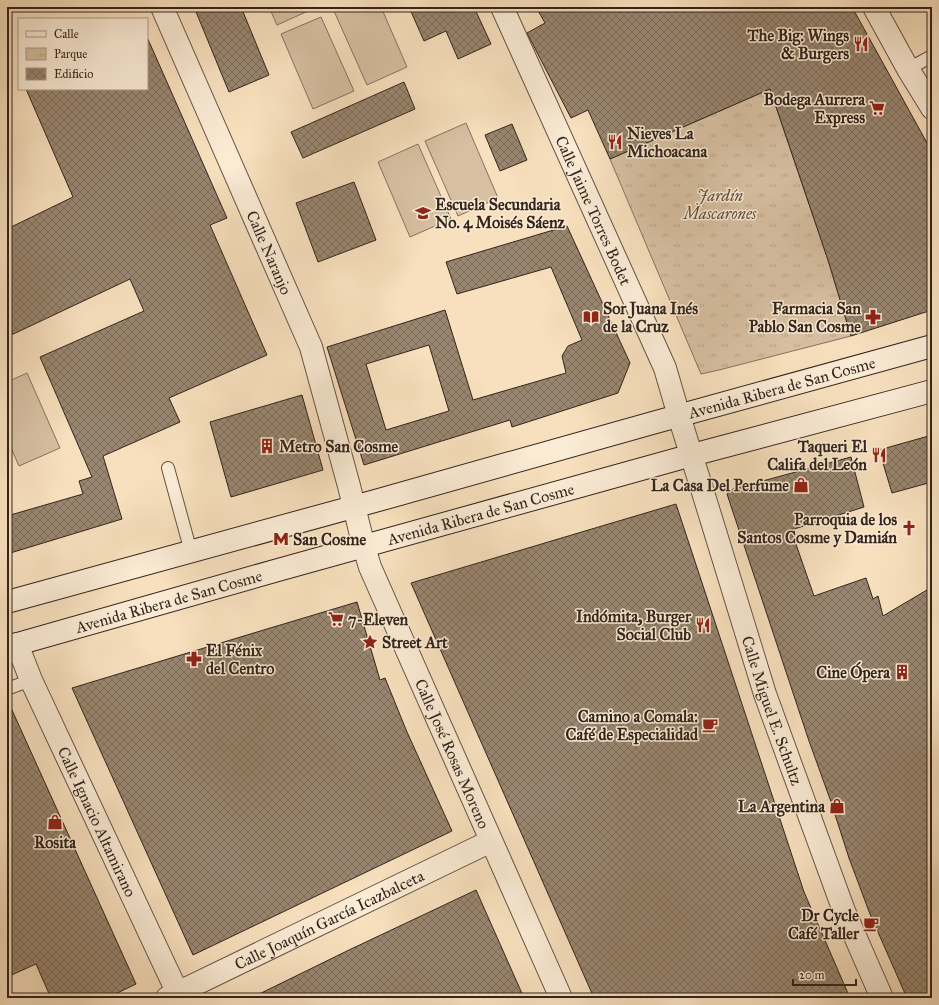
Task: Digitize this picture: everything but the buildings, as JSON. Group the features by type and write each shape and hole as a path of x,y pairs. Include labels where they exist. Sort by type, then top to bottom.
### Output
{"street":[{"name":"Calle Naranjo","path":"162,7 311,347 347,479 353,507"},
{"name":"Calle Jaime Torres Bodet","path":"502,7 665,368 679,416"},
{"path":"874,7 908,69 932,108"},
{"name":"Avenida Ribera de San Cosme","path":"7,602 932,346"},
{"name":"Avenida Ribera de San Cosme","path":"12,645 692,455 932,391"},
{"name":"Calle Miguel E. Schultz","path":"679,416 765,694 844,911 882,998"},
{"name":"Calle José Rosas Moreno","path":"353,507 370,567 561,998"},
{"name":"Calle Ignacio Altamirano","path":"12,645 31,680 175,996"},
{"name":"Calle Joaquín García Icazbalceta","path":"175,996 491,841"}],"lane":[{"path":"908,69 932,56"},
{"path":"168,468 191,552"},
{"path":"7,689 31,680"}],"green space":[{"path":"269,7 317,7 277,25"},
{"path":"343,7 381,7 407,67 367,85 334,11"},
{"path":"321,17 354,91 313,109 281,34"},
{"name":"Jardín Mascarones","path":"770,89 828,260 851,336 701,374 610,159"},
{"path":"466,123 498,198 458,216 425,141"},
{"path":"418,144 451,219 410,237 378,162"},
{"path":"27,373 60,448 19,466 7,439 7,382"}],"place":[{"name":"The Big: Wings & Burgers","path":"861,44"},
{"name":"Bodega Aurrera Express","path":"877,108"},
{"name":"Nieves La Michoacana","path":"615,142"},
{"name":"Escuela Secundaria No. 4 Moisés Sáenz","path":"423,213"},
{"name":"Sor Juana Inés de la Cruz","path":"591,317"},
{"name":"Farmacia San Pablo San Cosme","path":"873,317"},
{"name":"Metro San Cosme","path":"267,446"},
{"name":"Taqueri El Califa del León","path":"879,455"},
{"name":"La Casa Del Perfume","path":"801,485"},
{"name":"Parroquia de los Santos Cosme y Damián","path":"909,528"},
{"name":"San Cosme","path":"281,539"},
{"name":"7-Eleven","path":"336,619"},
{"name":"Indómita, Burger Social Club","path":"703,625"},
{"name":"Street Art","path":"370,642"},
{"name":"El Fénix del Centro","path":"194,659"},
{"name":"Cine Ópera","path":"902,672"},
{"name":"Camino a Comala: Café de Especialidad","path":"710,725"},
{"name":"La Argentina","path":"837,806"},
{"name":"Rosita","path":"55,822"},
{"name":"Dr Cycle Café Taller","path":"871,924"}]}
